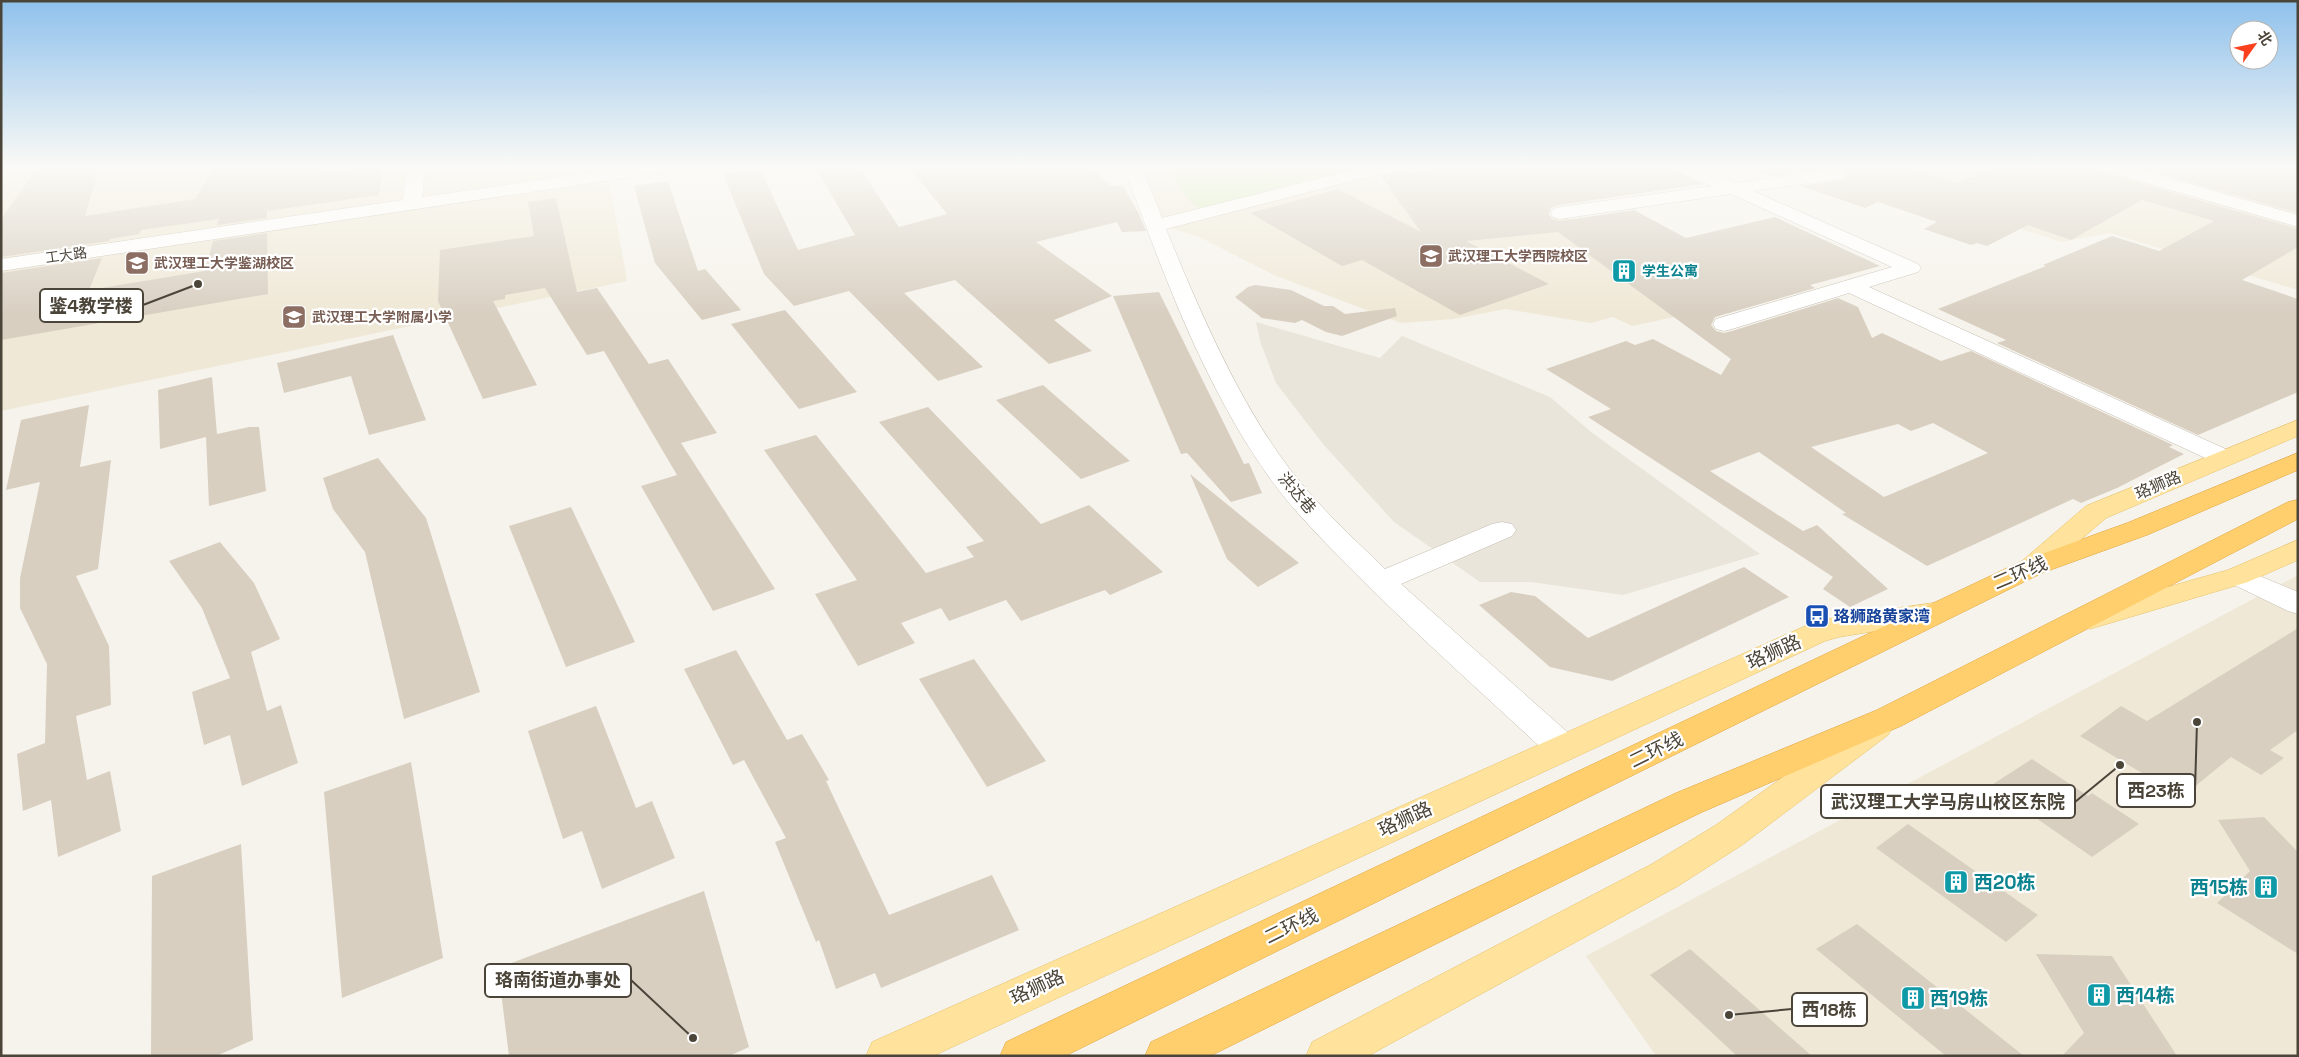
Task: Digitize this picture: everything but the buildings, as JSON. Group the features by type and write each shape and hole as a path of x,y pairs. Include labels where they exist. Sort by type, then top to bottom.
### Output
{"highway":[{"name":"二环线","path":"1022,1056 2032,566 2137,529 2298,461"},
{"path":"1166,1056 1688,803 1889,718 2298,508"}],"main road":[{"name":"珞狮路","path":"2032,566 2096,512 2298,427"},
{"path":"2079,622 2238,576 2298,549"},
{"name":"珞狮路","path":"887,1056 1562,747 1814,634 1836,627 1933,613"},
{"path":"1327,1056 1665,876 1730,835 1889,718"}],"street":[{"name":"工大路","path":"1,265 329,216"},
{"name":"洪达巷","path":"1151,216 1177,280 1221,376 1272,462 1315,515 1381,582 1562,747"},
{"path":"1155,226 1193,216"},
{"path":"1724,324 1911,268 1794,216"},
{"path":"2282,216 2298,221"},
{"path":"1850,286 2223,457"},
{"path":"1381,582 1502,530"},
{"path":"2238,576 2298,604"}],"shaded area":[{"name":"武汉理工大学附属小学","path":"1,216 616,216 627,281 1,411"},
{"name":"武汉理工大学西院校区","path":"1152,216 1437,216 1453,226 1566,216 1707,310 1632,326 1613,317 1591,323 1506,309 1453,319 1401,323 1274,275 1199,237 1153,220"},
{"path":"1983,216 2298,216 2298,290 2110,233 2061,242"},
{"path":"1256,322 1380,358 1402,336 1550,397 1591,432 1760,554 1623,595 1531,582 1480,582 1394,522 1323,444 1276,383 1261,344"},
{"path":"2298,575 2298,1056 1656,1056 1586,956"}],"place":[{"name":"武汉理工大学西院校区","path":"1431,256"},
{"name":"武汉理工大学鉴湖校区","path":"137,263"},
{"name":"学生公寓","path":"1624,271"},
{"name":"鉴4教学楼","path":"198,284"},
{"name":"武汉理工大学附属小学","path":"294,317"},
{"name":"珞狮路黄家湾","path":"1817,616"},
{"name":"西23栋","path":"2197,722"},
{"name":"武汉理工大学马房山校区东院","path":"2120,765"},
{"name":"西20栋","path":"1956,882"},
{"name":"西15栋","path":"2266,887"},
{"name":"西14栋","path":"2099,995"},
{"name":"西19栋","path":"1913,998"},
{"name":"西18栋","path":"1729,1015"},
{"name":"珞南街道办事处","path":"693,1038"}]}
